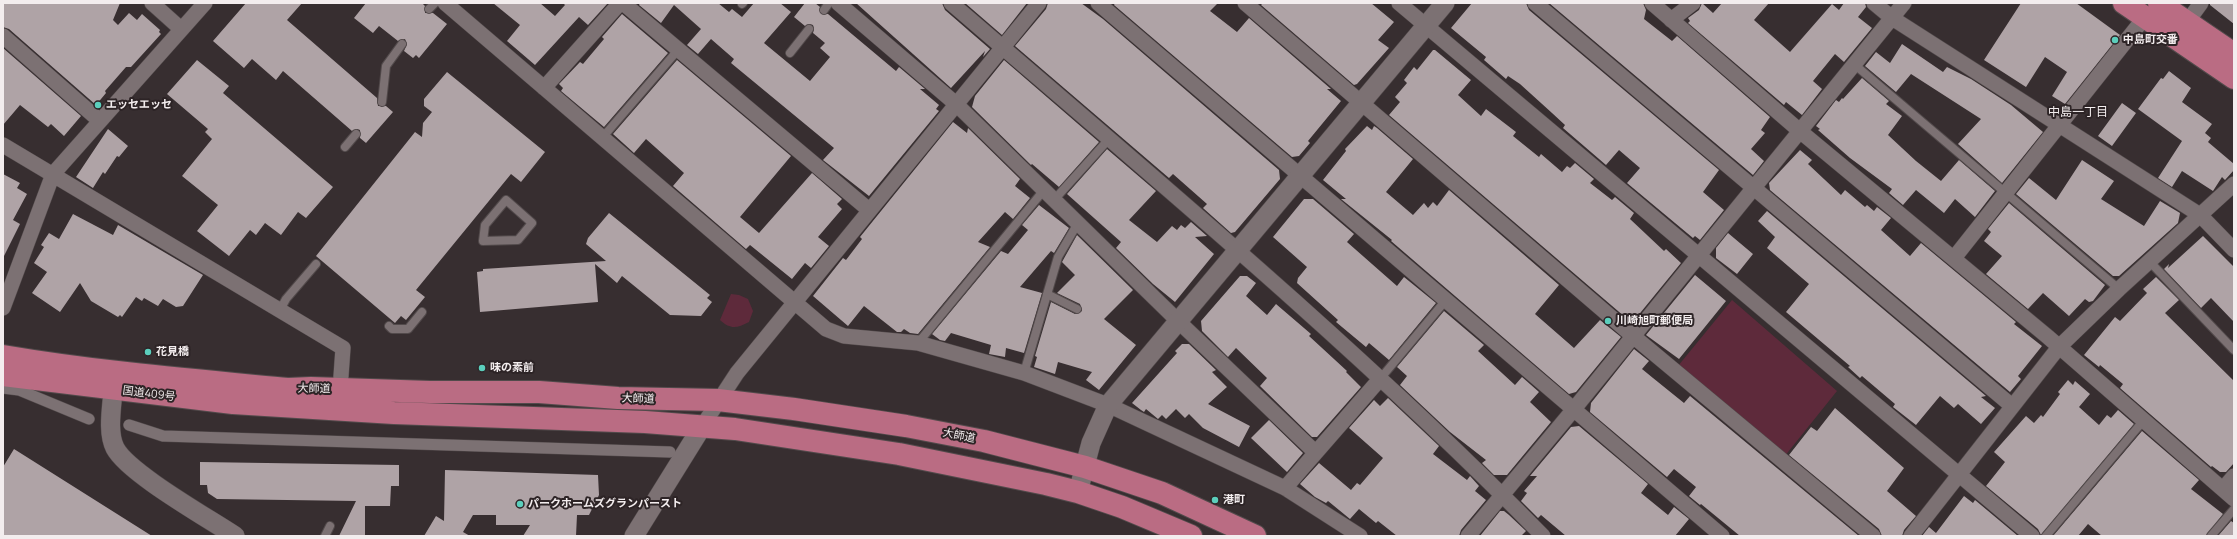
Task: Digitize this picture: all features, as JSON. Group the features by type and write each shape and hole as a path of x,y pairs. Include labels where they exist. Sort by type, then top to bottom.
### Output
{"highway":[{"path":"2124,3 2152,10 2181,30 2234,78"},
{"path":"2181,30 2234,54"},
{"name":"大師道","path":"3,356 46,363 288,389 311,388 340,390 539,392 618,398 718,400 794,409 906,426 984,441 1085,467 1162,493 1254,536"},
{"path":"3,375 114,390"},
{"name":"国道409号","path":"114,390 185,398"},
{"name":"大師道","path":"185,398 318,409 703,425 899,454 1078,492 1122,507 1191,536"}],"street":[{"path":"152,3 182,29"},
{"path":"3,308 6,290 53,174 205,3"},
{"path":"445,3 826,329 844,336 918,343 1024,373 1108,405 1285,488 1360,536"},
{"path":"544,88 622,3 868,210"},
{"path":"838,3 956,104 1178,321 1315,452"},
{"path":"951,3 1238,251 1380,379 1503,495 1543,536"},
{"path":"634,536 718,400 737,373 868,210 1039,3"},
{"path":"1098,3 1722,536"},
{"path":"1245,3 1633,336 1874,536"},
{"path":"1400,3 2032,536"},
{"path":"1078,492 1091,443 1108,405 1446,3"},
{"path":"1535,3 2012,406"},
{"path":"1652,3 1801,132 2059,347 2228,494 2234,476"},
{"path":"1671,20 1693,3"},
{"path":"1874,3 1892,18 2058,126 2200,215 2234,250"},
{"path":"1468,536 1801,132 1904,3"},
{"path":"2181,30 2201,3"},
{"path":"1954,258 2152,10"},
{"path":"3,36 100,121"},
{"path":"3,145 343,348 340,390"},
{"path":"1911,536 2059,347 2119,289 2234,184"},
{"path":"1285,488 1380,379"},
{"path":"3,388 19,390 89,419"},
{"path":"114,390 111,425 114,447 123,460 141,474 235,536"},
{"path":"130,425 163,436 670,452"}],"lane":[{"path":"824,10 830,3"},
{"path":"790,53 809,29"},
{"path":"382,102 386,66 402,44"},
{"path":"602,138 678,50"},
{"path":"1855,65 2119,289"},
{"path":"344,147 356,134"},
{"path":"918,343 1049,195 1109,140"},
{"path":"506,200 532,223 518,240 483,241 485,225 506,200"},
{"path":"1024,373 1058,257 1078,223"},
{"path":"2150,262 2234,350"},
{"path":"280,310 286,299 316,264"},
{"path":"1047,294 1077,309"},
{"path":"1380,379 1446,300"},
{"path":"389,326 392,329 408,329 422,312"},
{"path":"2046,536 2144,420"},
{"path":"2211,536 2234,509"},
{"path":"325,536 330,526"}],"shaded area":[{"path":"731,294 739,295 748,299 753,311 749,322 737,327 731,327 720,320"},
{"path":"1732,300 1837,391 1784,457 1678,366"}],"building":[{"path":"3,3 120,3 113,20 118,25 129,13 137,20 142,14 160,30 159,32 161,34 131,67 126,67 105,91 106,93 96,105 9,29 3,27"},
{"path":"246,3 302,3 287,20 377,98 378,106 386,106 393,112 366,143 360,138 360,130 357,129 352,131 283,71 276,80 252,59 244,68 213,41"},
{"path":"366,3 422,3 425,6 425,13 433,13 447,24 419,58 416,55 413,58 404,51 407,44 405,39 398,41 379,26 373,33 354,18"},
{"path":"493,3 540,3 555,16 565,5 563,3 608,3 588,25 579,17 535,65 507,41 520,25"},
{"path":"640,3 718,3 729,12 732,9 742,17 754,3 780,3 791,12 764,43 810,81 830,57 820,48 825,43 813,33 813,25 809,24 805,26 794,17 805,3 815,3 820,7 821,14 828,14 896,71 899,67 925,89 920,89 939,105 936,109 939,111 869,196 823,160 834,148 731,63 734,59 711,39 698,54 687,45 701,29 674,5 661,23 639,5"},
{"path":"856,3 942,3 945,10 990,49 983,57 985,51 951,88"},
{"path":"965,3 1027,3 1002,35"},
{"path":"1048,3 1081,3 1103,19 1279,170 1280,179 1235,232 1231,233 1203,208 1207,204 1173,174 1169,178 1015,46 1046,9"},
{"path":"1115,3 1218,3 1210,11 1237,32 1249,18 1331,89 1327,89 1341,101 1308,141 1310,143 1299,156 1292,157 1114,5"},
{"path":"1263,3 1371,3 1394,22 1378,40 1389,48 1357,84 1354,85 1261,5"},
{"path":"1472,3 1526,3 1529,10 1719,170 1703,192 1724,210 1700,240 1695,236 1693,238 1627,183 1640,168 1619,150 1606,165 1563,128 1565,125 1520,84 1508,76 1506,79 1484,60 1486,57 1451,28"},
{"path":"1549,3 1643,3 1646,10 1644,19 1672,41 1677,36 1770,117 1761,130 1765,133 1751,149 1764,161 1753,175"},
{"path":"1702,3 1713,13 1722,3 1769,3 1754,20 1790,52 1832,4 1839,10 1844,3 1865,3 1866,7 1858,17 1872,28 1844,62 1835,54 1813,81 1822,89 1802,115 1786,102 1784,105 1688,23 1690,21 1688,18 1699,10"},
{"path":"2021,3 2076,3 2120,35 2065,104 2052,96 2067,72 2045,57 2026,87 1984,60"},
{"path":"2210,3 2234,3 2234,24 2210,5"},
{"path":"622,14 668,53 604,127 561,91 563,88 559,84 580,62 583,64 604,39 602,37"},
{"path":"1902,44 1943,72 1947,67 1971,79 2011,105 2043,132 2002,183 1958,144 1981,119 1911,74 1896,92 1865,66 1876,52 1890,63"},
{"path":"3,48 81,116 64,136 51,124 48,127 20,105 3,125"},
{"path":"1433,50 1435,50 1471,80 1458,95 1481,116 1486,109 1516,132 1513,136 1539,157 1541,154 1562,172 1567,166 1570,168 1575,163 1594,179 1590,183 1612,200 1615,197 1634,213 1630,219 1664,251 1666,249 1681,263 1632,323 1389,115 1400,102 1395,97 1407,83 1404,80 1414,67 1417,70"},
{"path":"197,60 229,86 223,93 333,187 306,218 298,212 281,235 265,223 256,235 250,230 229,256 197,231 218,205 182,176 212,139 205,132 208,129 167,94"},
{"path":"677,60 791,156 740,217 759,233 812,173 842,199 837,204 842,209 818,237 829,246 811,268 805,263 792,279 750,245 746,249 673,186 684,173 646,139 634,153 613,134"},
{"path":"1004,60 1099,142 1059,187 1032,164 1031,165 972,107 975,96"},
{"path":"2169,71 2191,88 2182,102 2212,124 2205,133 2211,138 2208,142 2234,164 2234,170 2225,180 2222,177 2213,191 2182,171 2172,187 2158,178 2182,141 2138,109 2161,78 2163,79"},
{"path":"447,72 545,152 521,182 511,174 416,290 425,297 406,320 401,316 395,323 316,256 415,132 422,137 423,123 432,112 424,106 424,99"},
{"path":"1862,78 1889,101 1886,104 1902,116 1888,135 1916,161 1941,181 1959,160 1995,191 1975,217 1955,199 1944,213 1916,190 1903,205 1889,193 1892,189 1850,158 1818,130 1820,129 1816,126 1836,100 1839,102 1842,98 1843,99"},
{"path":"2122,103 2136,113 2112,146 2098,136"},
{"path":"953,122 967,133 968,128 1020,179 1015,186 1030,198 1013,219 1005,212 978,242 990,247 918,334 910,333 904,329 901,332 897,332 864,306 848,326 813,296 843,258 846,260 862,239 860,237"},
{"path":"1367,126 1372,130 1374,126 1377,128 1413,159 1386,192 1413,215 1424,203 1428,208 1433,202 1437,206 1449,190 1559,285 1535,314 1574,348 1600,320 1621,337 1576,392 1569,394 1391,241 1392,240 1341,199 1346,199 1323,180 1346,151 1345,149"},
{"path":"108,129 128,146 119,157 117,156 105,174 103,172 93,188 76,177"},
{"path":"1107,149 1156,191 1129,220 1157,242 1172,226 1177,230 1181,225 1185,228 1191,222 1207,236 1195,237 1214,254 1175,302 1153,284 1116,248 1121,242 1067,194"},
{"path":"1800,150 1812,160 1808,164 1841,195 1845,190 1865,207 1867,205 1874,211 1877,207 1891,218 1881,230 1910,256 1921,243 2016,322 2014,324 2042,346 2018,376 2021,379 2010,392 1770,190 1769,183"},
{"path":"2082,160 2114,181 2101,199 2144,226 2160,201 2180,213 2178,223 2119,276 2113,276 2016,194 2029,178 2056,200"},
{"path":"3,174 20,183 17,188 27,194 13,220 20,224 3,258"},
{"path":"1304,199 1313,199 1354,234 1347,242 1397,286 1404,277 1436,303 1389,360 1369,343 1366,347 1336,322 1338,320 1297,283 1298,278 1307,267 1273,237"},
{"path":"2009,203 2105,285 2093,301 2089,302 2085,299 2069,316 2043,293 2028,309 1986,274 2002,256 1984,241 1991,232 1988,229"},
{"path":"1039,205 1069,228 1054,253 1051,251 1020,287 1042,293 1024,353 1006,348 1005,357 989,354 991,345 951,333 945,341 940,340 932,334 1001,251 1008,254 1028,230 1022,225"},
{"path":"1767,211 1986,396 1981,397 1995,408 1981,424 1958,404 1954,408 1940,396 1916,425 1893,407 1895,404 1862,376 1860,378 1848,367 1850,366 1786,312 1809,284 1767,248 1775,237 1758,221"},
{"path":"609,213 710,295 707,298 712,302 701,316 670,315 622,276 617,283 595,264 598,302 480,312 477,272 483,271 483,269 606,261 586,244 588,238"},
{"path":"73,214 113,235 118,225 203,275 183,306 176,307 163,299 158,306 144,298 142,301 136,297 122,317 120,315 118,317 91,301 80,283 60,312 32,293 47,272 34,263 44,247 41,245 49,233 59,239"},
{"path":"1728,233 1753,254 1737,274 1716,258 1716,248"},
{"path":"1077,235 1133,290 1104,319 1136,345 1099,390 1086,380 1092,372 1058,362 1055,374 1034,367 1037,357 1035,356 1051,302 1075,314 1082,311 1080,304 1057,293 1075,275 1062,262"},
{"path":"2203,236 2234,267 2234,322 2211,298 2201,308 2164,269 2169,264 2168,268"},
{"path":"1695,275 1726,301 1679,359 1646,335"},
{"path":"1240,276 1247,276 1256,283 1246,296 1267,315 1276,304 1311,334 1309,336 1347,371 1346,372 1361,387 1317,437 1312,437 1260,386 1267,378 1236,348 1228,357 1202,331 1201,321"},
{"path":"2156,277 2179,300 2165,313 2234,381 2234,463 2226,472 2220,472 2212,466 2211,467 2120,388 2123,384 2100,365 2099,367 2084,355 2115,317 2120,321 2147,293 2143,289"},
{"path":"1444,311 1484,345 1478,351 1515,385 1522,377 1539,392 1530,402 1551,422 1507,475 1494,475 1482,463 1486,460 1450,432 1400,385 1407,376 1397,367"},
{"path":"1182,344 1189,344 1216,370 1212,372 1227,387 1208,404 1250,426 1239,447 1203,428 1189,414 1185,418 1176,409 1166,419 1162,415 1158,419 1146,409 1144,412 1132,403 1177,353 1175,351"},
{"path":"1634,349 1649,361 1642,369 1684,403 1690,396 1859,536 1740,536 1689,496 1696,487 1674,469 1667,477 1590,412 1591,403"},
{"path":"2068,380 2073,385 2075,381 2090,394 2079,407 2099,425 2107,415 2111,418 2118,410 2134,424 2041,535 2038,529 1986,486 2005,462 1994,452 2026,416 2034,423 2041,415 2043,417 2060,394 2058,392"},
{"path":"1388,398 1439,446 1433,454 1467,480 1470,476 1479,486 1475,491 1486,500 1461,530 1459,536 1397,536 1378,521 1376,523 1359,509 1350,519 1328,501 1326,503 1315,497 1300,484 1319,463 1351,490 1357,483 1360,485 1383,458 1349,428 1374,400 1380,406"},
{"path":"1835,408 1904,468 1887,491 1916,516 1904,530 1902,536 1882,536 1879,529 1789,455 1811,427 1817,431"},
{"path":"1269,420 1303,453 1287,472 1251,438"},
{"path":"1579,426 1648,484 1641,493 1668,515 1674,507 1689,519 1675,536 1566,536 1541,515 1538,518 1521,501 1527,493 1524,491 1537,476 1530,476 1571,427"},
{"path":"2142,431 2199,480 2191,489 2223,514 2206,536 2102,536 2088,524 2078,536 2053,536"},
{"path":"14,449 152,536 3,536 3,467"},
{"path":"200,462 399,465 399,486 391,486 390,506 365,506 365,536 339,536 356,501 217,499 208,493 207,485 200,485"},
{"name":"パークホームズグランパースト","path":"445,470 598,475 599,495 589,515 577,515 576,536 523,536 530,525 496,525 496,515 473,515 463,532 470,536 424,536 436,516 444,521"},
{"path":"1964,496 1973,503 1975,500 2018,536 1922,536 1929,527 1936,533"},
{"path":"1500,511 1504,511 1526,531 1521,536 1480,536"},
{"path":"2231,521 2234,523 2234,536 2218,536"}],"place":[{"name":"中島町交番","path":"2115,40"},
{"name":"エッセエッセ","path":"98,105"},
{"name":"川崎旭町郵便局","path":"1608,321"},
{"name":"花見橋","path":"148,352"},
{"name":"味の素前","path":"482,368"},
{"name":"港町","path":"1215,500"},
{"name":"パークホームズグランパースト","path":"520,504"}],"district":[{"name":"中島一丁目","path":"2078,113"}]}
